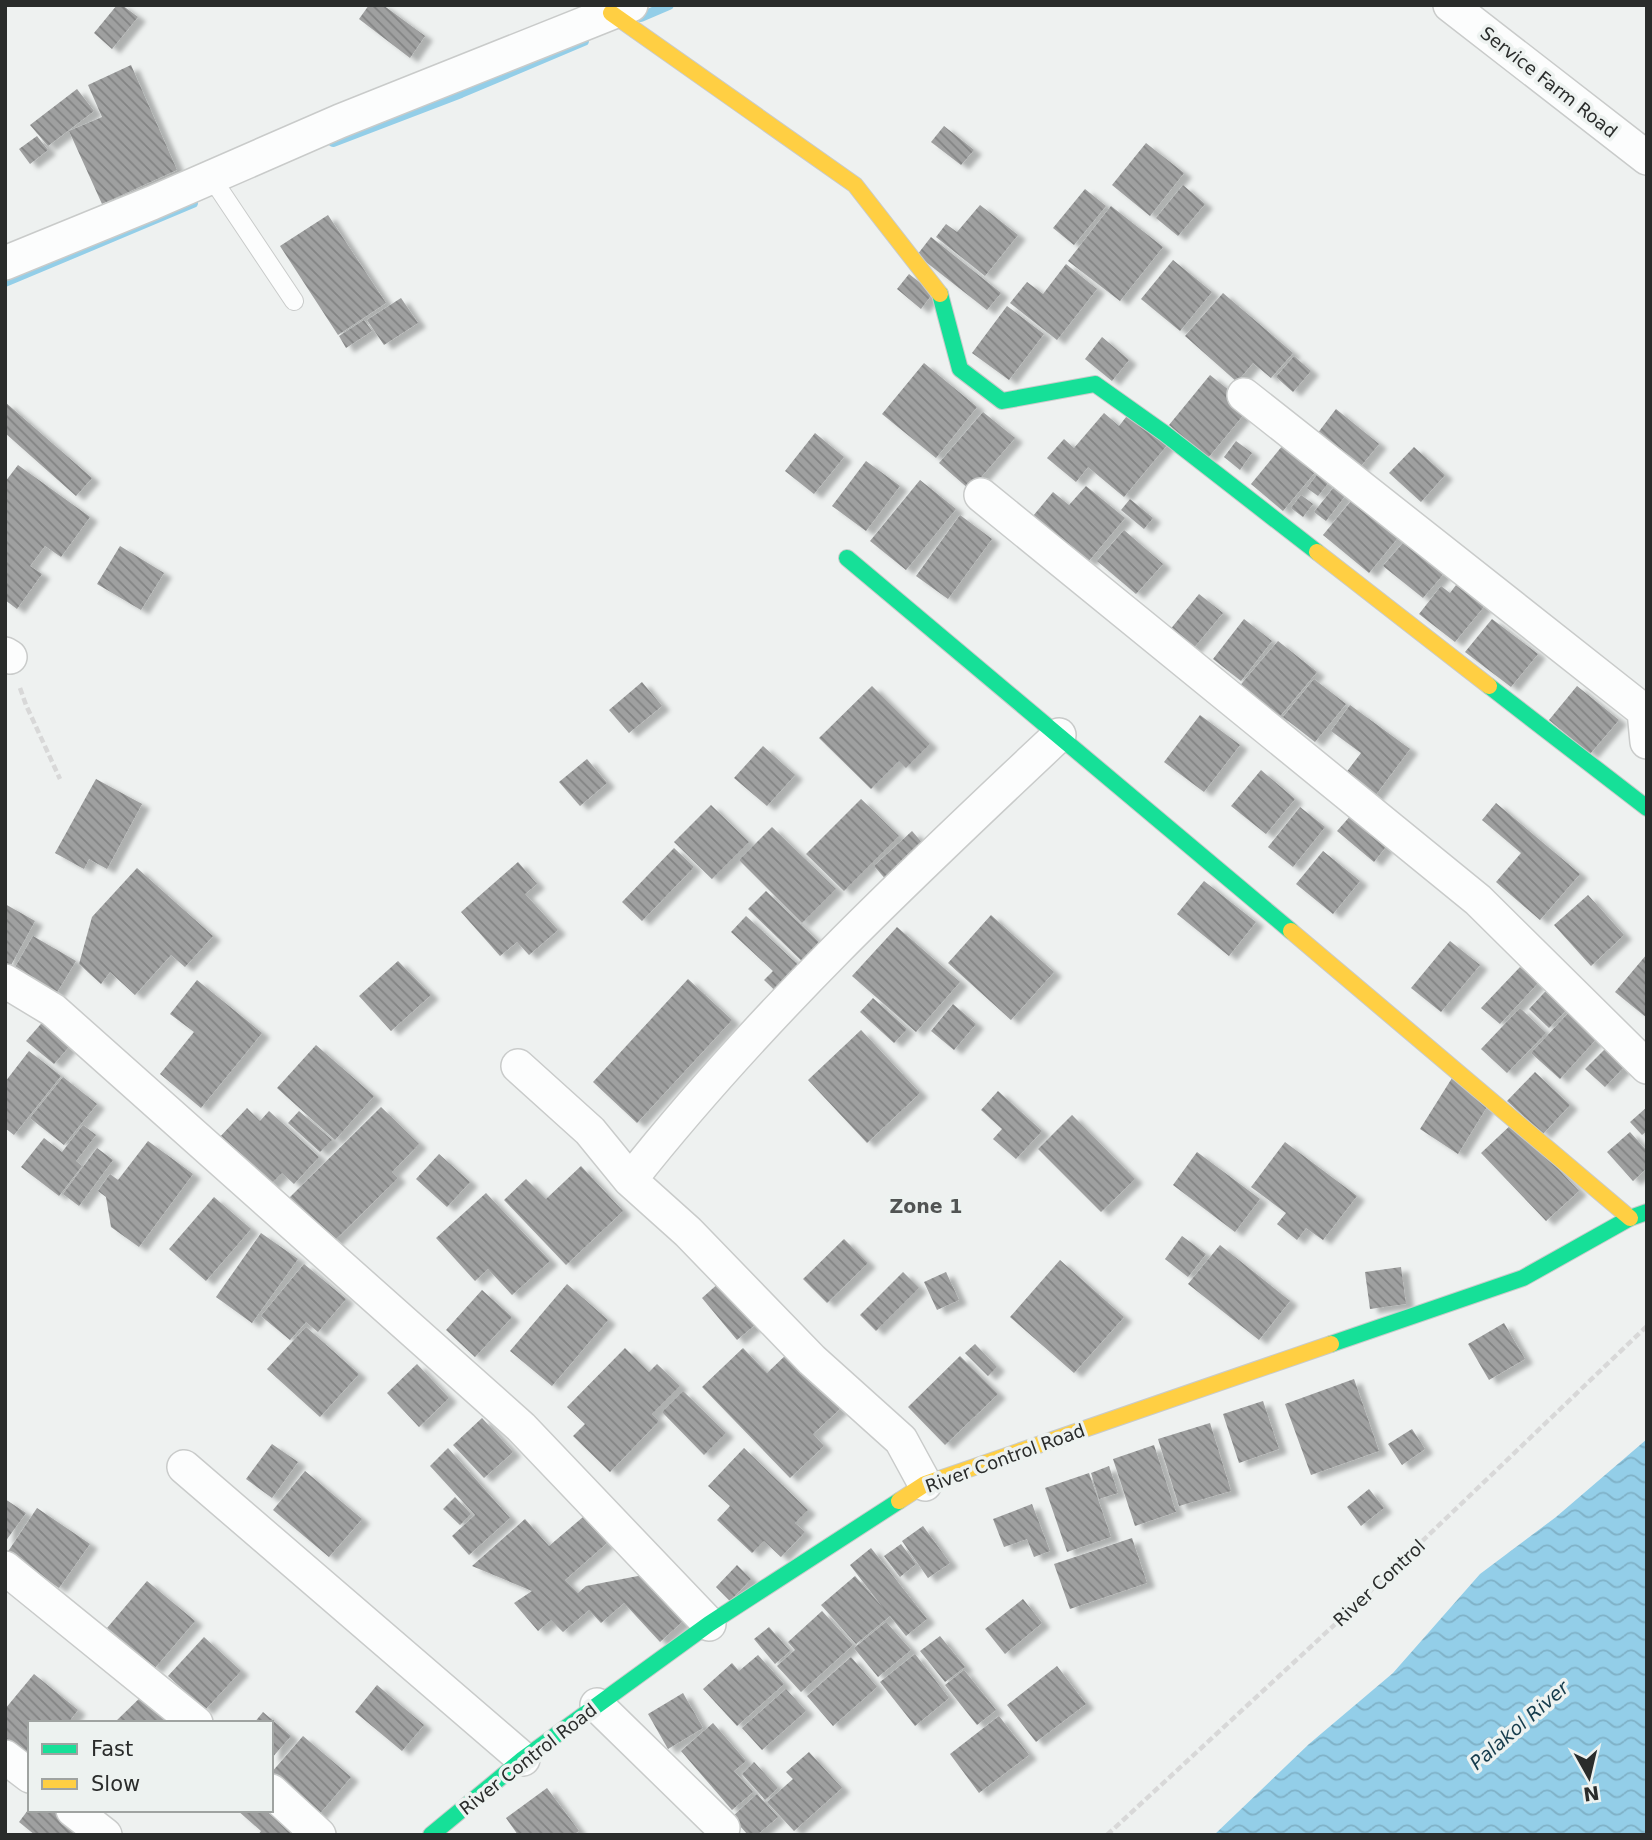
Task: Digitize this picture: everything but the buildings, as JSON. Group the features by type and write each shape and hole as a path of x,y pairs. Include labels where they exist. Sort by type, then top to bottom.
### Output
{"street":[{"name":"Service Farm Road","path":"1450,5 1647,158"},
{"path":"5,262 340,121 621,9 855,185 940,294 960,369 1002,401 1095,384 1164,433 1647,808"},
{"path":"1244,395 1646,723"},
{"path":"981,495 1478,901 1647,1067"},
{"path":"846,558 1629,1218"},
{"path":"630,1180 679,1118 772,1016 903,881 1059,735"},
{"path":"5,981 53,1010 521,1427 709,1624"},
{"path":"518,1066 590,1131 630,1180 688,1232 812,1360 901,1440 925,1484"},
{"name":"River Control Road","path":"431,1835 523,1759 709,1624 925,1484 1523,1278 1629,1218 1647,1212"},
{"path":"184,1467 523,1759"},
{"path":"5,1568 194,1721"},
{"path":"597,1705 723,1828"},
{"path":"5,1757 28,1774"},
{"path":"273,1793 319,1835"},
{"path":"76,1812 105,1835"}],"lane":[{"path":"211,177 294,301"}],"path":[{"path":"8,655 26,705 60,779"},
{"name":"River Control","path":"1107,1835 1354,1607 1647,1326"}],"water":[{"name":"Palakol River","path":"1647,1439 1647,1835 1214,1835 1309,1744 1393,1673 1480,1574 1556,1517"}],"waterway":[{"path":"641,17 669,5"},
{"path":"333,142 461,93 584,41"},
{"path":"5,282 193,203"}],"traffic: fast":[{"path":"940,294 960,369 1002,401 1095,384 1164,433 1317,552"},
{"path":"847,558 1291,931"},
{"path":"1489,686 1647,808"},
{"path":"1331,1344 1523,1278 1630,1218 1647,1212"},
{"path":"431,1835 523,1759 709,1624 899,1501"}],"traffic: slow":[{"path":"611,13 855,185 940,294"},
{"path":"1317,552 1489,686"},
{"path":"1291,931 1630,1218"},
{"path":"899,1501 925,1484 1331,1344"}],"district":[{"name":"Zone 1","path":"926,1206"}]}
